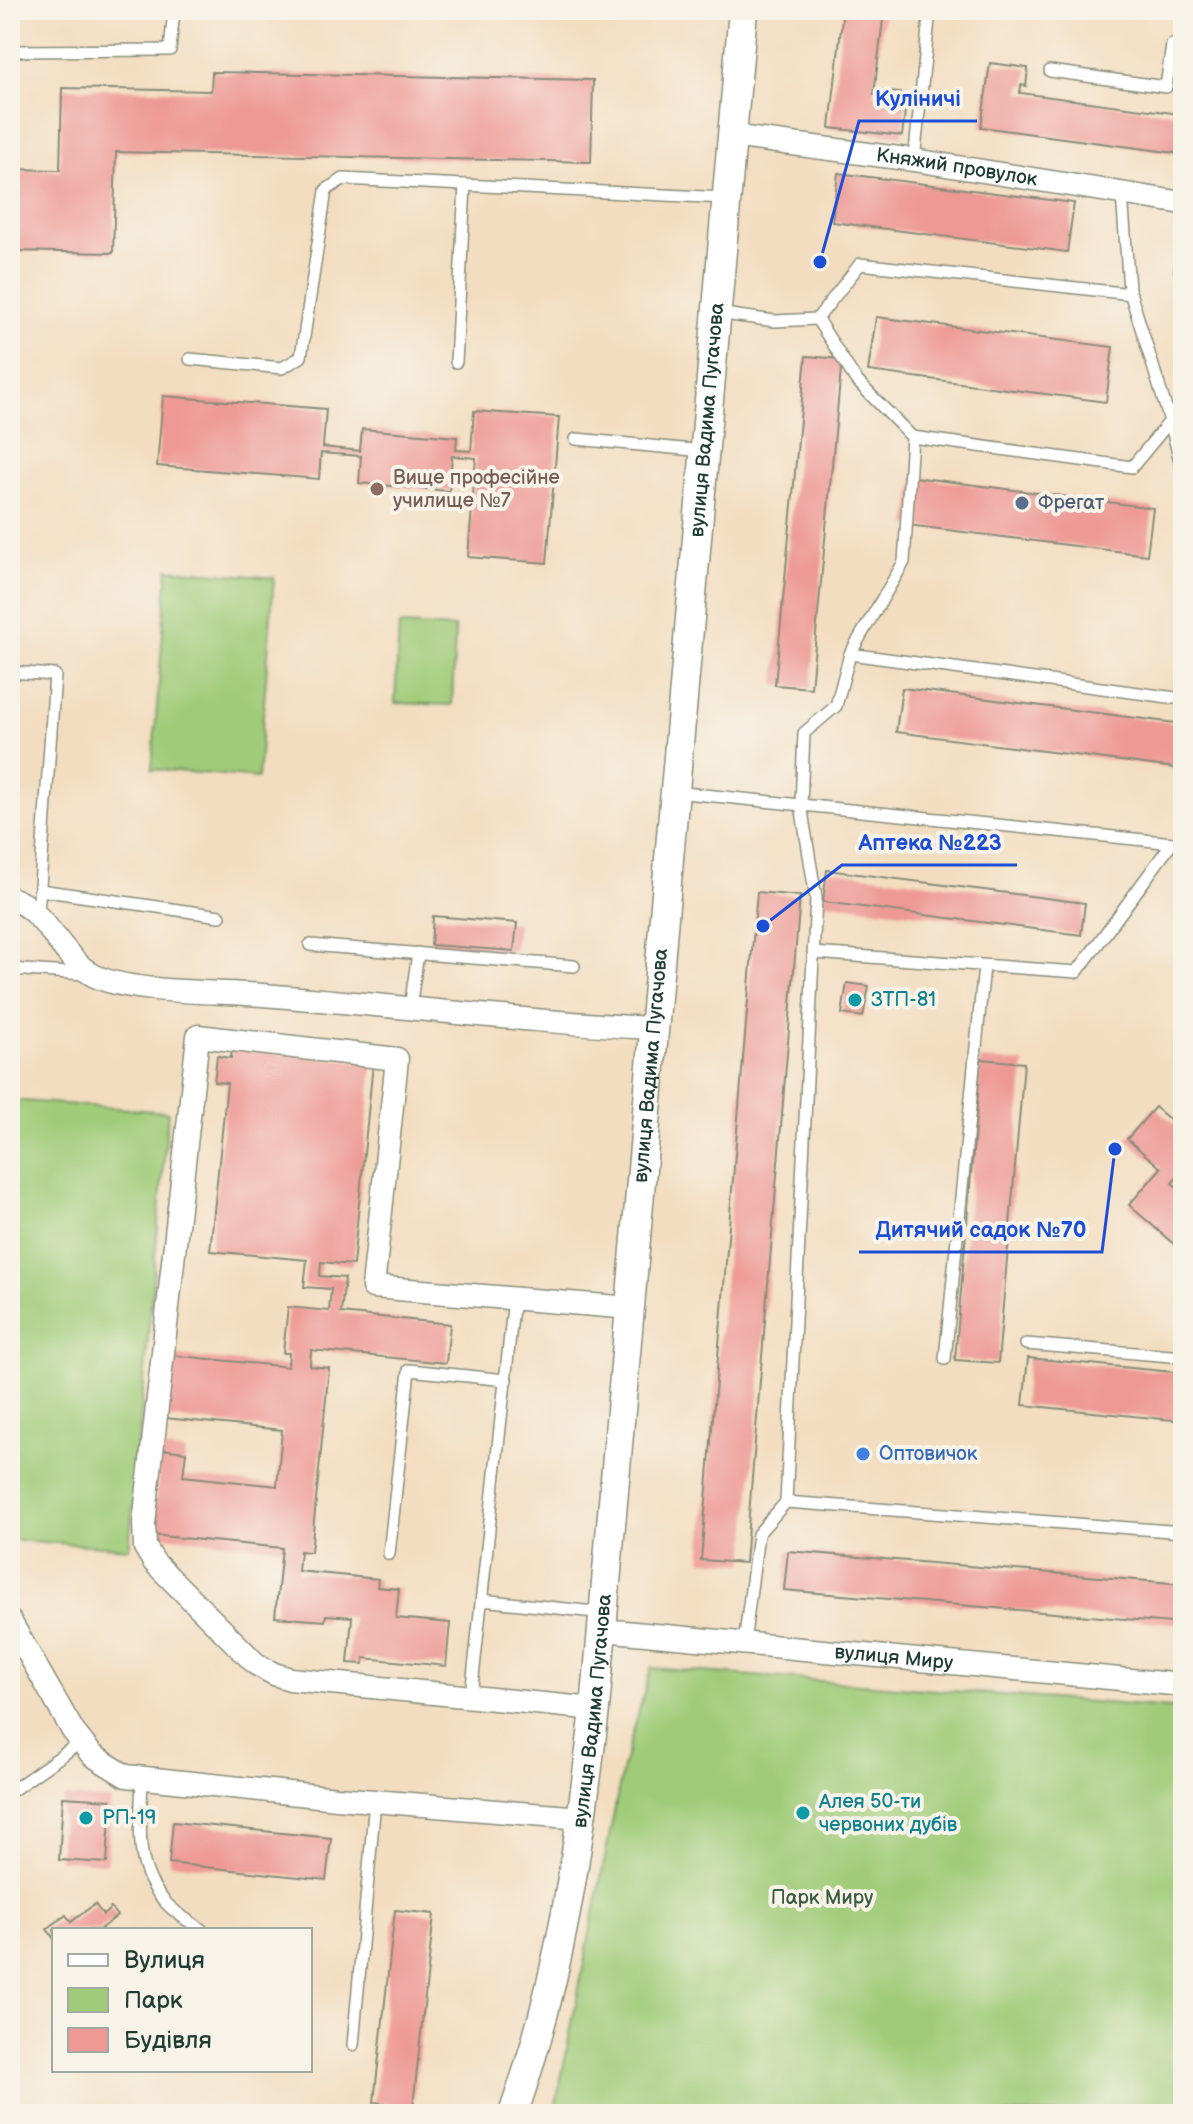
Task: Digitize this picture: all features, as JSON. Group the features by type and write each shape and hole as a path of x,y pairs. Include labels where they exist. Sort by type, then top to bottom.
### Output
{"street":[{"name":"вулиця Вадима Пугачова","path":"513,2114 553,1982 582,1818 595,1709 743,10"},
{"name":"Княжий провулок","path":"731,136 914,160 1183,203"},
{"path":"10,898 38,914 57,940 93,974 131,986 587,1025 655,1028"},
{"path":"595,1709 290,1679 274,1674 256,1664 154,1562 145,1547 144,1524 198,1036 397,1059 373,1287 631,1308"},
{"path":"10,1621 81,1742 92,1755 126,1776 582,1818"},
{"name":"вулиця Миру","path":"604,1622 744,1644 1183,1685"}],"lane":[{"path":"10,51 170,50 174,10"},
{"path":"914,160 930,10"},
{"path":"1050,71 1166,87 1172,45 1183,47"},
{"path":"190,359 282,368 301,357 326,190 343,179 725,198"},
{"path":"456,362 465,185"},
{"path":"1122,194 1131,294 1183,473"},
{"path":"716,313 775,321 817,319 860,264 1131,294"},
{"path":"817,319 856,380 912,437 1132,467 1170,421"},
{"path":"744,1644 758,1534 786,1502 816,898 801,805 804,733 836,706 850,654 904,562 912,437"},
{"path":"576,439 705,451"},
{"path":"850,654 1183,699"},
{"path":"10,672 55,675 38,914"},
{"path":"675,792 1178,843"},
{"path":"814,953 1077,972 1178,843"},
{"path":"40,890 220,916"},
{"path":"310,945 574,966"},
{"path":"410,1008 418,953"},
{"path":"945,1359 984,966"},
{"path":"10,969 93,974"},
{"path":"471,1696 514,1298"},
{"path":"1026,1344 1183,1357"},
{"path":"389,1554 409,1370 506,1380"},
{"path":"786,1502 1183,1532"},
{"path":"482,1600 604,1622"},
{"path":"10,1792 81,1742"},
{"path":"142,1778 140,1850 146,1875 167,1905 199,1928"},
{"path":"353,2045 375,1800"}],"green space":[{"path":"168,569 274,578 258,778 152,769"},
{"path":"399,625 455,628 452,705 395,703"},
{"path":"10,1100 168,1112 129,1548 15,1540 10,1533"},
{"name":"Парк Миру","path":"651,1668 1183,1709 1183,2114 554,2114 623,1767"}],"building":[{"path":"843,10 884,10 874,95 880,95 881,91 907,94 902,136 830,128"},
{"path":"990,63 1028,68 1026,86 1021,85 1020,93 1180,114 1183,106 1183,154 981,127"},
{"path":"212,72 593,80 591,162 116,152 113,253 10,251 10,169 60,170 62,88 211,91"},
{"path":"838,173 1074,203 1067,252 832,222"},
{"path":"1180,225 1183,225 1183,273 1174,272"},
{"path":"876,317 1113,347 1106,402 868,371"},
{"path":"806,356 842,359 811,688 775,685"},
{"name":"Вище професійне училище №7","path":"163,396 326,409 323,447 360,451 362,429 457,437 456,450 471,451 474,411 559,417 547,563 468,557 476,458 452,456 449,491 359,483 361,456 321,453 319,479 157,466"},
{"path":"914,477 1153,508 1147,555 907,525"},
{"path":"902,688 1183,724 1183,769 896,732"},
{"path":"827,870 1085,903 1081,935 823,902"},
{"path":"757,892 800,896 745,1563 701,1560"},
{"path":"433,916 517,923 514,951 431,945"},
{"name":"ЗТП-81","path":"847,983 869,986 863,1017 842,1014"},
{"path":"232,1049 373,1063 353,1265 321,1262 320,1276 345,1278 341,1313 450,1324 446,1363 311,1350 310,1366 329,1368 311,1552 300,1551 298,1571 378,1579 377,1587 399,1589 396,1618 450,1623 446,1666 364,1658 363,1664 348,1663 352,1617 326,1615 325,1621 275,1617 282,1548 152,1535 161,1449 186,1452 183,1476 277,1486 282,1430 165,1418 171,1355 288,1367 289,1353 283,1353 288,1307 329,1311 331,1289 304,1287 307,1260 210,1251 227,1083 214,1082 217,1056 231,1058"},
{"path":"981,1059 1024,1063 998,1363 955,1360"},
{"path":"1155,1107 1183,1131 1183,1170 1172,1183 1183,1192 1183,1237 1176,1246 1129,1205 1161,1168 1127,1139"},
{"path":"1028,1358 1183,1373 1183,1421 1023,1405"},
{"path":"788,1551 1183,1584 1183,1624 784,1590"},
{"name":"РП-19","path":"63,1797 111,1800 107,1863 59,1860"},
{"path":"173,1822 331,1838 326,1880 169,1863"},
{"path":"95,1904 103,1915 111,1908 117,1916 101,1928 52,1928 52,1936 47,1929 66,1915 71,1922"},
{"path":"395,1910 434,1914 413,2106 374,2102"}],"place":[{"name":"Куліничі","path":"820,262"},
{"name":"Вище професійне училище №7","path":"377,489"},
{"name":"Фрегат","path":"1022,503"},
{"name":"Аптека №223","path":"763,926"},
{"name":"ЗТП-81","path":"855,1000"},
{"name":"Дитячий садок №70","path":"1115,1149"},
{"name":"Оптовичок","path":"863,1454"},
{"name":"Алея 50-ти червоних дубів","path":"803,1813"},
{"name":"РП-19","path":"86,1818"}]}
